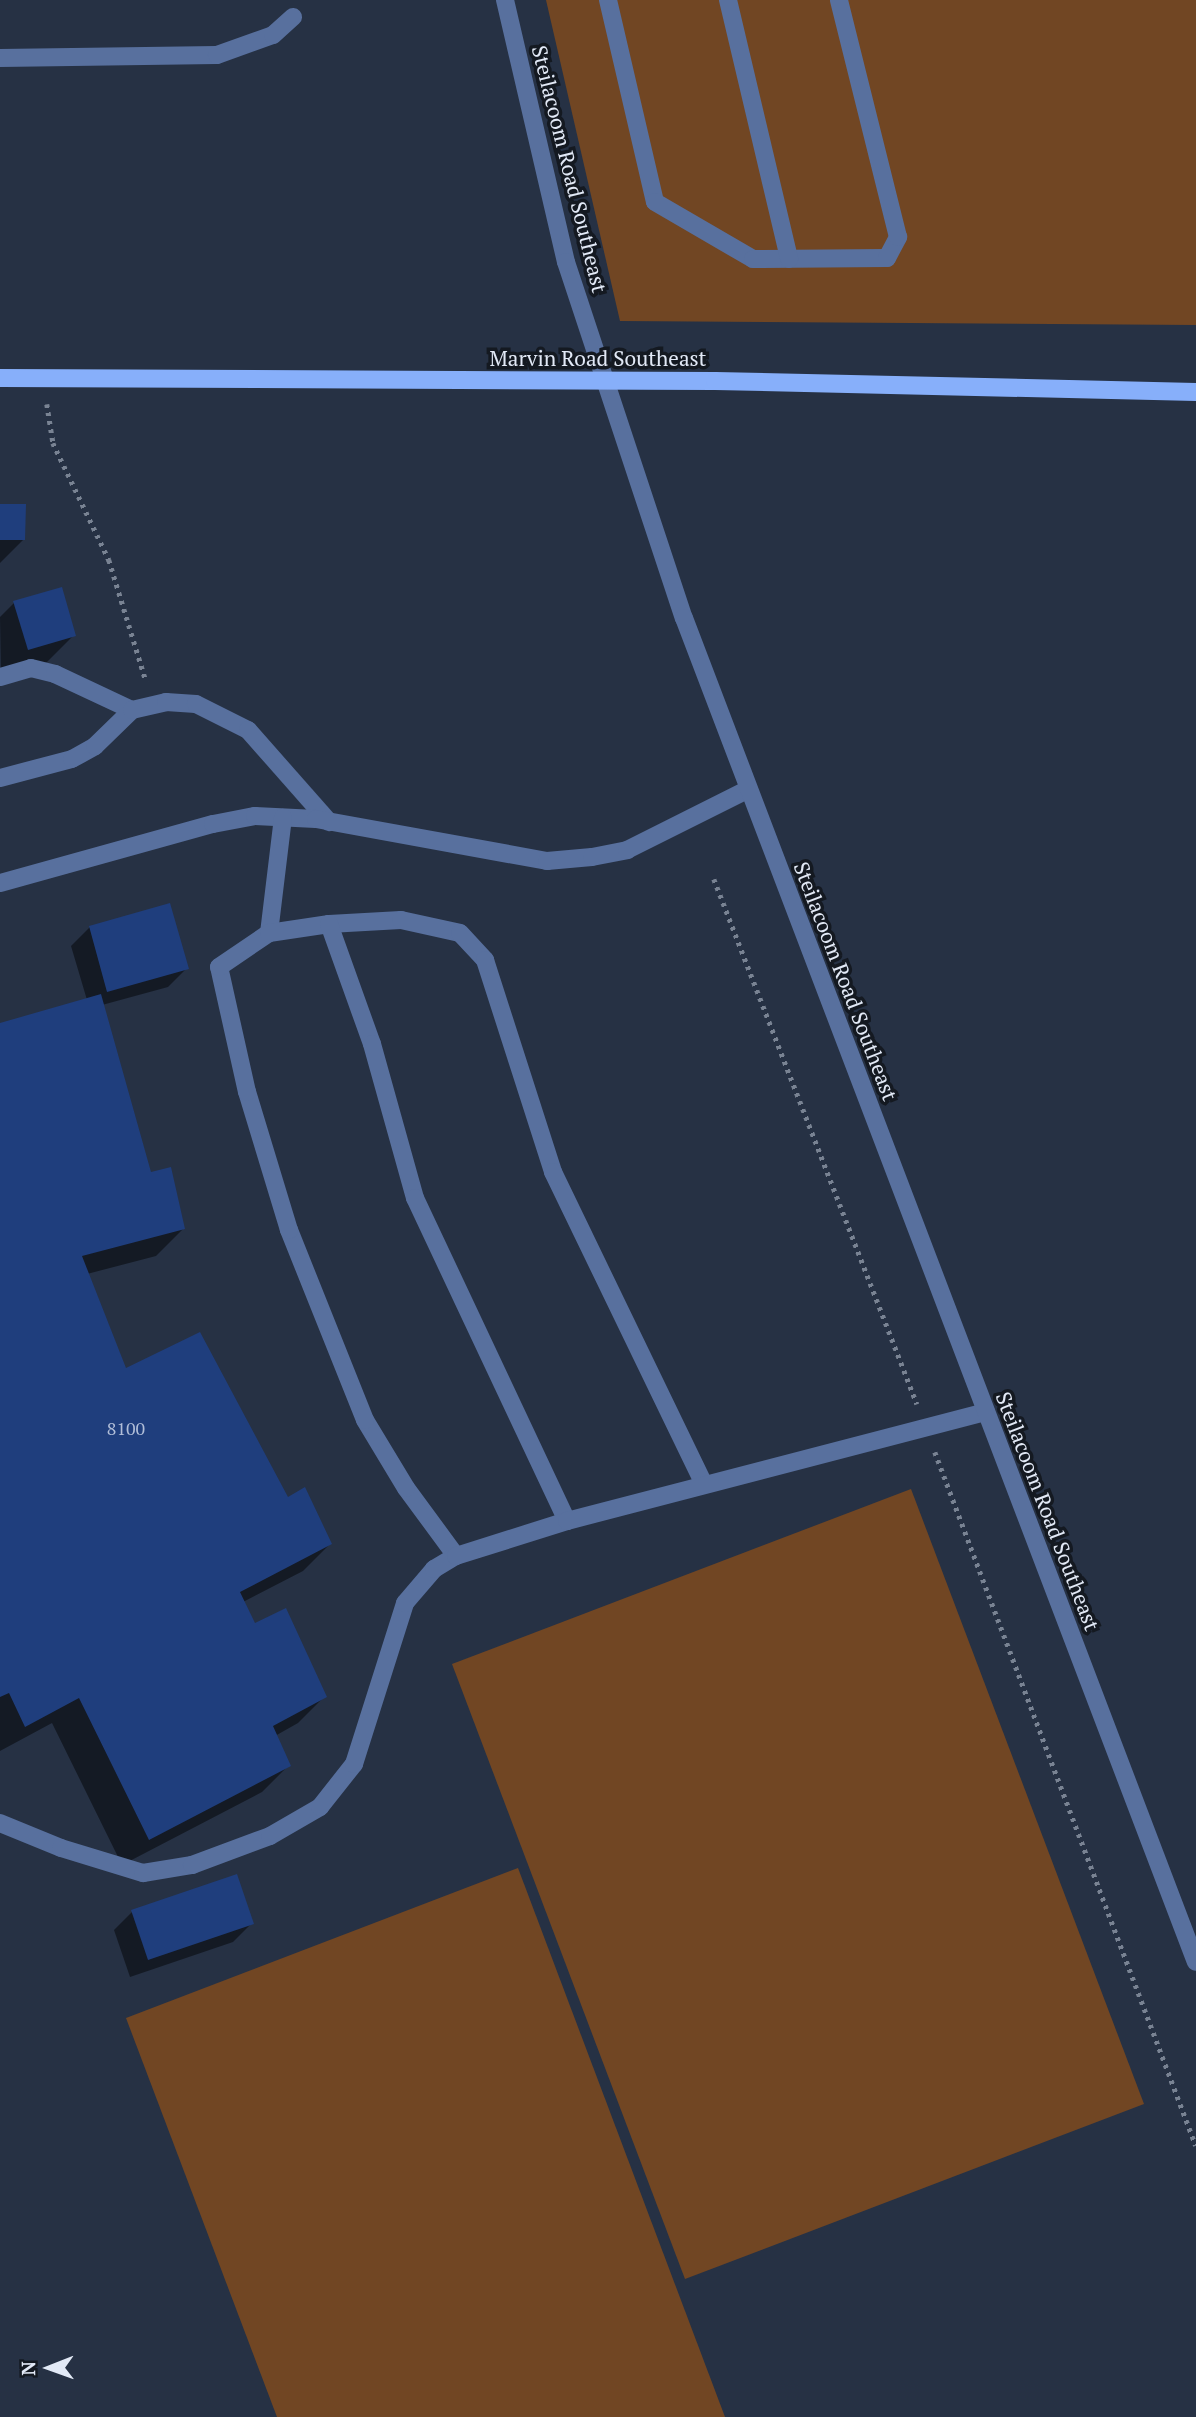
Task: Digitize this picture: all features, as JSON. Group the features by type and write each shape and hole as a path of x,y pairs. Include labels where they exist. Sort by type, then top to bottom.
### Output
{"main road":[{"name":"Marvin Road Southeast","path":"0,378 606,381 1196,391"}],"street":[{"name":"Steilacoom Road Southeast","path":"505,0 566,262 684,618 1196,1962"},
{"path":"608,0 655,202 753,259 887,258 896,246 898,237 839,0"},
{"path":"728,0 789,259"},
{"path":"0,58 218,55 273,35 293,17"},
{"path":"0,677 30,668 55,674 132,710"},
{"path":"0,778 72,759 96,746 132,710 153,705 196,704 248,730 329,822"},
{"path":"0,883 212,824 255,816 329,822 547,861 627,850 749,789"},
{"path":"269,933 283,818"},
{"path":"456,1556 406,1488 366,1420 289,1230 247,1092 219,967 269,933 329,924 401,920 460,933 485,960 553,1172 704,1484"},
{"path":"329,924 372,1044 415,1198 567,1521"},
{"path":"0,1823 61,1848 143,1873 191,1865 270,1836 320,1807 354,1764 405,1603 434,1569 456,1556 567,1521 986,1412"}],"path":[{"path":"43,378 54,443 109,560 153,705"},
{"path":"714,879 926,1427 1196,2146"}],"shaded area":[{"path":"546,0 1196,0 1196,325 620,321"},
{"path":"911,1489 1144,2104 685,2279 452,1664"},
{"path":"518,1868 725,2417 277,2417 126,2018"}],"building":[{"path":"0,504 26,504 25,540 0,540"},
{"path":"62,587 76,636 28,650 13,601"},
{"path":"170,903 189,969 107,992 89,926"},
{"path":"101,994 151,1172 171,1167 185,1229 82,1256 126,1368 200,1332 288,1497 305,1487 332,1544 240,1592 255,1623 286,1608 327,1697 273,1726 291,1766 149,1840 79,1698 25,1727 9,1693 0,1697 0,1023"},
{"path":"237,1874 254,1924 148,1960 131,1910"}]}
